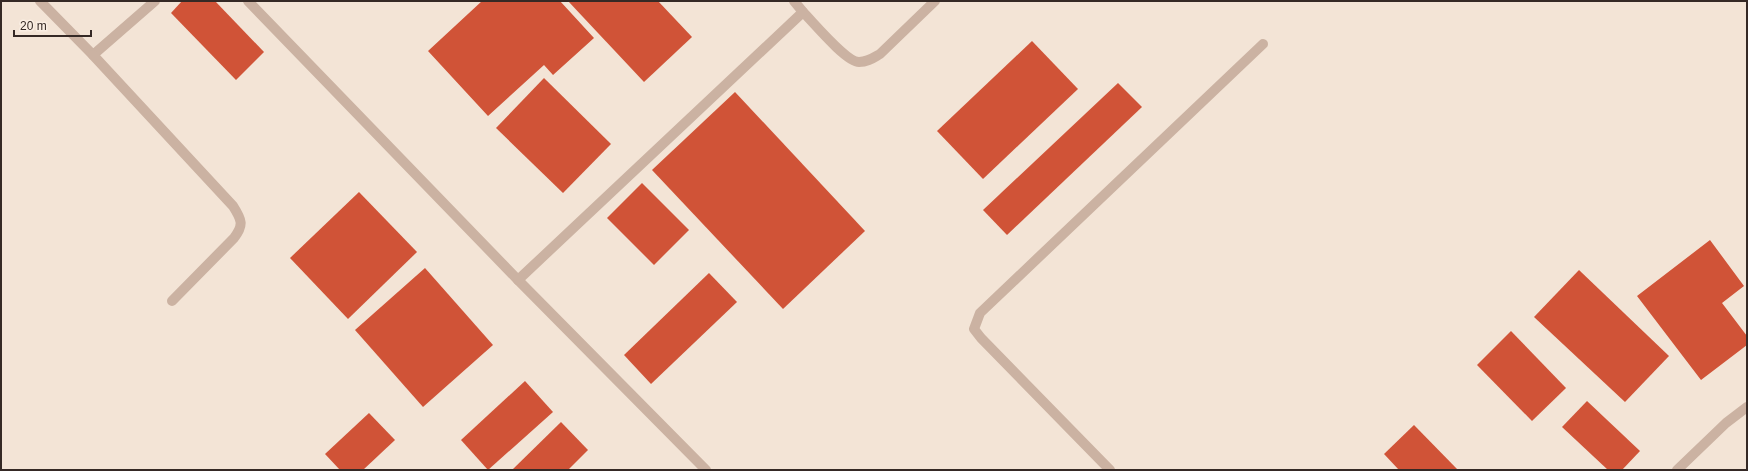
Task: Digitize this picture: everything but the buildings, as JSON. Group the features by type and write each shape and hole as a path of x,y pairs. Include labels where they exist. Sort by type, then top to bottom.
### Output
{"lane":[{"path":"40,1 93,55 233,206 240,217 241,229 234,238 172,301"},
{"path":"93,55 155,1"},
{"path":"248,1 518,280 706,470"},
{"path":"794,1 848,57 858,62 869,61 880,54 935,1"},
{"path":"518,280 803,12"},
{"path":"1110,470 980,338 974,329 976,321 980,314 1263,44"},
{"path":"1677,470 1726,423 1747,407"}]}
